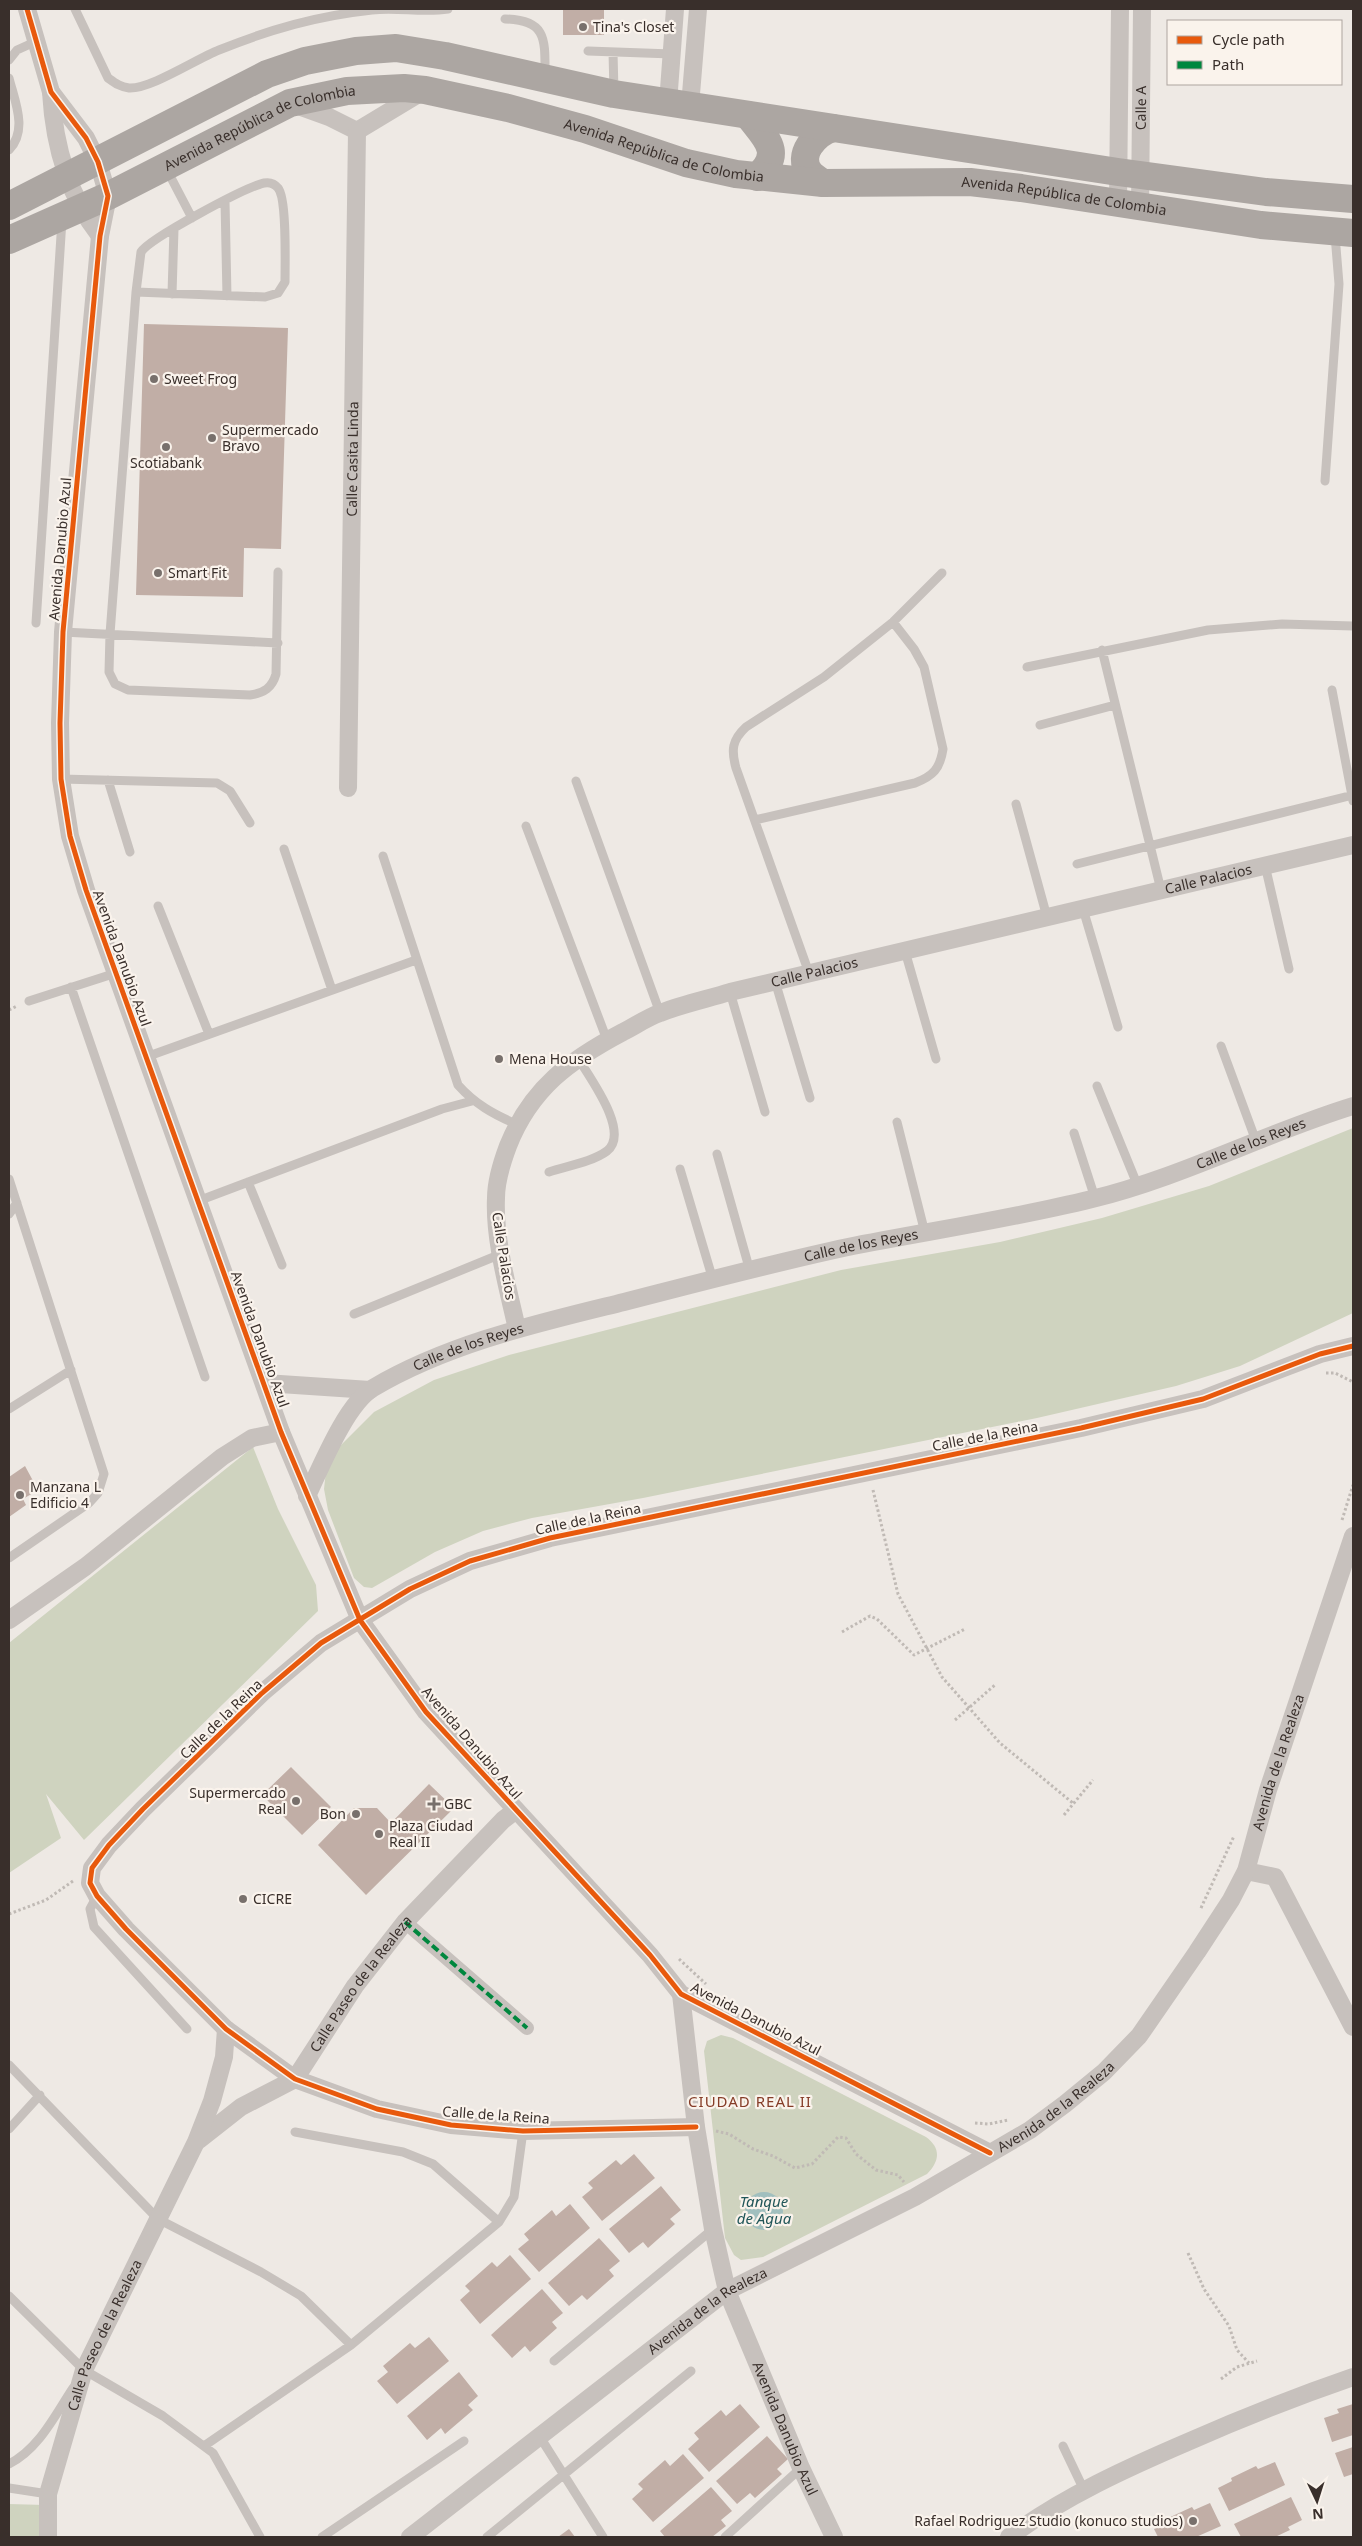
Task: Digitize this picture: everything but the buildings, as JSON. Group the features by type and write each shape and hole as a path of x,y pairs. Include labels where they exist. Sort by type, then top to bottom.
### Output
{"main road":[{"path":"9,206 68,178 268,74 305,61 356,51 396,48 446,56 545,80 614,94 1129,174 1266,192 1353,199"},
{"name":"Avenida República de Colombia","path":"9,240 108,196 290,103 347,91 404,88 425,90 585,129 686,163 757,177 823,183 970,182 1261,225 1344,232"},
{"path":"748,114 770,144 772,152 766,169 757,177"},
{"path":"823,183 810,173 805,155 808,146 818,135 833,128"}],"street":[{"path":"27,9 51,92 56,144 68,178 71,212 100,236"},
{"path":"675,9 672,54 679,104"},
{"path":"679,104 698,9"},
{"name":"Calle A","path":"1120,9 1129,205"},
{"name":"Calle A","path":"1129,174 1142,9"},
{"path":"290,103 329,117 357,131 425,90"},
{"path":"51,92 86,138 98,162 108,196"},
{"name":"Calle Casita Linda","path":"348,788 357,131"},
{"name":"Avenida Danubio Azul","path":"108,196 100,236 63,632 60,723 61,779 70,836 86,890 265,1383 281,1432 360,1620 426,1712 650,1955 681,1994 990,2153"},
{"name":"Calle Palacios","path":"517,1329 501,1254 496,1197 502,1160 516,1124 530,1102 551,1078 607,1040 660,1013 730,992 1353,845"},
{"name":"Calle de los Reyes","path":"307,1496 340,1426 370,1390 435,1358 517,1329 750,1271 846,1248 1095,1198 1353,1106"},
{"name":"Calle de la Reina","path":"696,2128 523,2131 451,2125 377,2109 295,2080 226,2029 126,1929 97,1896 90,1883 92,1868 109,1845 143,1809 262,1693 321,1643 410,1589 470,1561 514,1547 1081,1428 1184,1404 1203,1399 1320,1354 1353,1346"},
{"path":"265,1383 370,1390"},
{"path":"9,1620 85,1567 222,1457 252,1438 281,1432"},
{"name":"Avenida de la Realeza","path":"410,2537 727,2291 915,2197 1030,2130 1104,2072 1139,2036 1231,1900 1246,1871 1268,1790 1353,1536"},
{"name":"Calle Paseo de la Realeza","path":"196,2142 220,2121 241,2107 295,2080 355,1986 405,1922 502,1820 516,1810"},
{"path":"1246,1871 1275,1876 1353,2027"},
{"path":"405,1922 527,2028"},
{"name":"Avenida Danubio Azul","path":"681,1994 696,2128 713,2229 727,2291 802,2468 834,2537"},
{"name":"Calle Paseo de la Realeza","path":"48,2537 48,2494 84,2370 196,2142 212,2101 224,2057 226,2029"},
{"path":"1009,2537 1044,2512 1084,2490 1159,2454 1282,2401 1353,2377"}],"lane":[{"path":"75,9 108,78 118,86 129,88 140,87 214,52 276,28 318,18 374,10 448,9"},
{"path":"504,19 522,19 531,22 538,29 545,49 545,80"},
{"path":"9,60 17,50 37,41"},
{"path":"588,51 672,54"},
{"path":"613,52 614,94"},
{"path":"9,78 19,118 20,132 16,142 9,150"},
{"path":"165,166 192,218"},
{"path":"136,292 227,296 272,296 278,294 285,282 283,202 277,186 270,183 262,184 225,201 174,228 144,247 141,252 136,292 110,634 109,672 111,678 119,688 138,690 250,695 260,693 274,683 276,674 278,572"},
{"path":"225,201 227,296"},
{"path":"36,624 71,212"},
{"path":"172,294 174,228"},
{"path":"1325,481 1344,232"},
{"path":"809,973 732,755 736,735 824,676 893,622 942,573"},
{"path":"754,820 915,783 928,778 937,771 943,749 924,668 914,649 893,622"},
{"path":"1027,667 1102,650 1208,630 1282,624 1353,626"},
{"path":"63,632 278,643"},
{"path":"1102,650 1161,890"},
{"path":"1077,864 1150,845 1353,798 1332,690"},
{"path":"1040,725 1115,706"},
{"path":"61,779 217,783 230,791 250,824"},
{"path":"108,780 130,852"},
{"path":"576,781 660,1013"},
{"path":"1016,804 1047,917"},
{"path":"526,826 607,1040"},
{"path":"284,850 332,990"},
{"path":"382,856 458,1085 472,1101 491,1113 516,1124"},
{"path":"1265,865 1289,969"},
{"path":"158,906 209,1034"},
{"path":"1083,909 1118,1027"},
{"path":"905,951 936,1059"},
{"path":"146,1056 416,960"},
{"path":"29,1001 116,973"},
{"path":"775,981 810,1098"},
{"path":"71,987 205,1378"},
{"path":"730,992 765,1112"},
{"path":"1221,1046 1256,1141"},
{"path":"549,1172 599,1156 609,1149 615,1138 614,1125 609,1111 578,1058"},
{"path":"1097,1086 1137,1184"},
{"path":"198,1201 442,1109 472,1101"},
{"path":"897,1122 925,1233"},
{"path":"1074,1133 1095,1198"},
{"path":"717,1154 750,1271"},
{"path":"680,1169 713,1280"},
{"path":"9,1179 102,1462 104,1474 102,1485 89,1503 9,1558"},
{"path":"248,1182 282,1265"},
{"path":"9,1214 17,1203"},
{"path":"354,1314 501,1254"},
{"path":"9,1409 72,1370"},
{"path":"97,1896 90,1909 94,1927 187,2029"},
{"path":"9,2065 40,2095 158,2220 261,2272 301,2296 351,2345"},
{"path":"9,2129 40,2095"},
{"path":"204,2446 351,2345 499,2222 514,2197 523,2131"},
{"path":"295,2132 403,2152 433,2164 499,2222"},
{"path":"554,2362 713,2229"},
{"path":"9,2296 84,2370 163,2416 213,2454 260,2537"},
{"path":"9,2464 18,2460 42,2436 84,2370"},
{"path":"487,2537 691,2371"},
{"path":"540,2437 603,2537"},
{"path":"322,2537 464,2441"},
{"path":"1063,2446 1084,2490"},
{"path":"725,2537 802,2468"},
{"path":"9,2488 48,2494"}],"path":[{"path":"1318,1375 1335,1373 1353,1382"},
{"path":"881,1486 872,1488 898,1594 928,1647 942,1677 1000,1743 1074,1804"},
{"path":"842,1632 870,1616 877,1619 914,1655 964,1629"},
{"path":"954,1720 996,1684"},
{"path":"1064,1815 1093,1780"},
{"path":"1198,1915 1238,1828"},
{"path":"9,1914 46,1900 92,1868"},
{"path":"673,1952 712,1989"},
{"path":"973,2123 989,2124 1013,2119"},
{"path":"696,2128 729,2134 753,2149 773,2156 795,2168 803,2168 812,2164 838,2137 846,2138 856,2154 876,2170 898,2175 915,2197"},
{"path":"1188,2254 1204,2289 1229,2326 1237,2350 1249,2363"},
{"path":"1221,2379 1237,2367 1257,2361"}],"green space":[{"path":"1353,1128 1353,1313 1240,1366 1176,1386 1037,1418 643,1498 532,1518 483,1531 435,1552 372,1588 364,1587 354,1578 328,1510 324,1489 326,1471 338,1448 374,1412 434,1380 509,1355 841,1270 1000,1242 1102,1218 1209,1186"},
{"path":"253,1447 278,1509 316,1585 318,1611 84,1840 46,1794 61,1838 9,1873 9,1643"},
{"path":"721,2035 733,2038 926,2137 931,2141 937,2155 931,2169 927,2174 763,2257 741,2260 734,2255 725,2238 704,2051 707,2041"},
{"path":"9,2504 45,2505 43,2537 9,2537"}],"water":[{"name":"Tanque de Agua","path":"764,2192 777,2198 783,2211 777,2224 764,2230 751,2224 745,2211 751,2198"}],"marked path":[{"path":"405,1922 527,2028"}],"cycle path":[{"path":"27,9 51,92 86,138 98,162 108,196 100,236 63,632 60,723 61,779 70,836 86,890 281,1432 360,1620 426,1712 650,1955 681,1994 990,2153"},
{"path":"696,2127 523,2131 451,2125 377,2109 295,2079 226,2029 126,1929 97,1896 90,1883 92,1868 109,1845 143,1809 262,1693 321,1643 410,1589 470,1561 550,1538 1081,1428 1203,1399 1320,1354 1353,1346"}],"place":[{"name":"Tina's Closet","path":"583,27"},
{"name":"Sweet Frog","path":"154,379"},
{"name":"Supermercado Bravo","path":"212,438"},
{"name":"Scotiabank","path":"166,447"},
{"name":"Smart Fit","path":"158,573"},
{"name":"Mena House","path":"499,1059"},
{"name":"Manzana L Edificio 4","path":"20,1495"},
{"name":"Supermercado Real","path":"296,1801"},
{"name":"GBC","path":"434,1804"},
{"name":"Bon","path":"356,1814"},
{"name":"Plaza Ciudad Real II","path":"379,1834"},
{"name":"CICRE","path":"243,1899"},
{"name":"Rafael Rodriguez Studio (konuco studios)","path":"1193,2521"}],"district":[{"name":"CIUDAD REAL II","path":"750,2102"}]}
